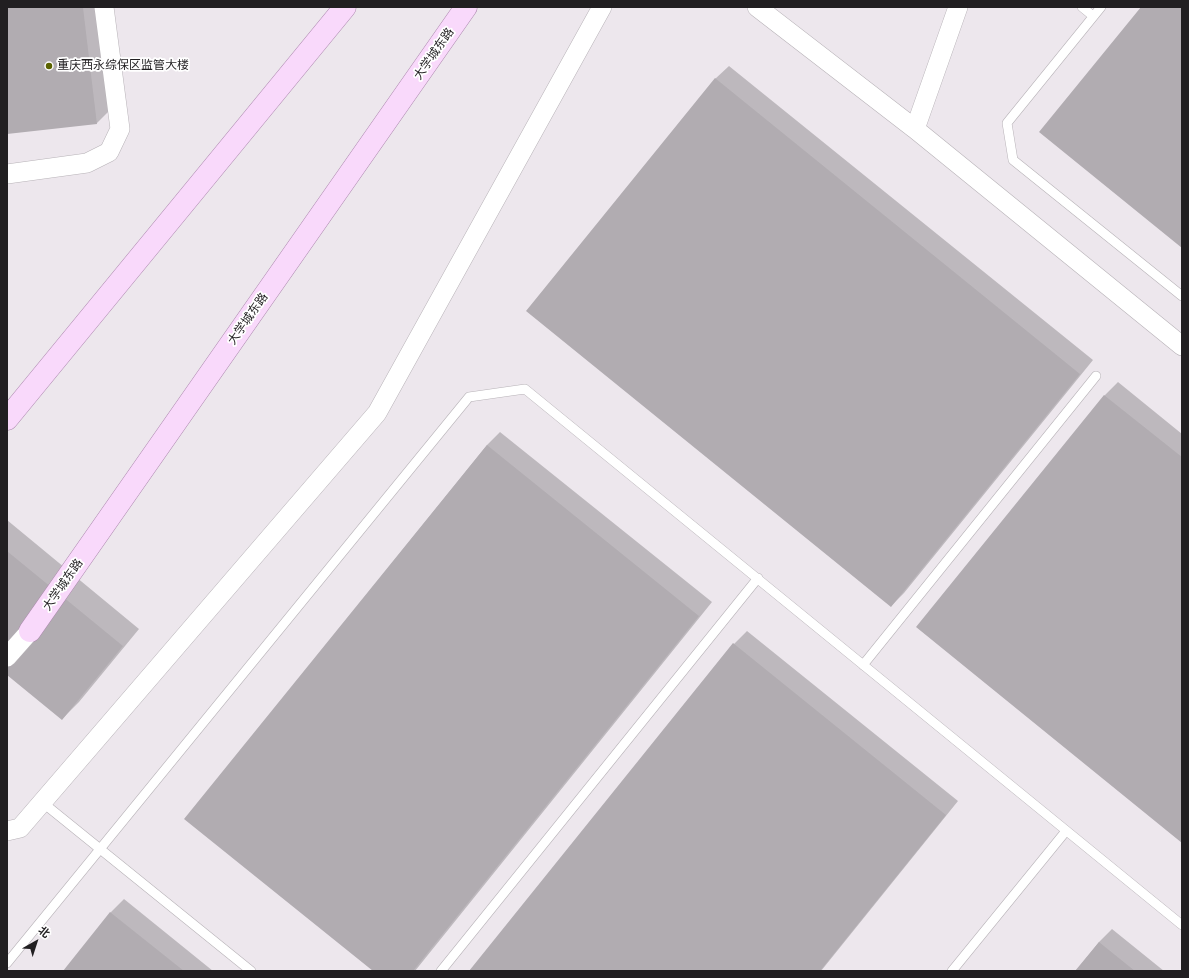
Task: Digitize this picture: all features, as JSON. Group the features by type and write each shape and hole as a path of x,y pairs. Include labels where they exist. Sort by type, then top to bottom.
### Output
{"main road":[{"path":"7,418 345,7"},
{"name":"大学城东路","path":"30,632 466,7"}],"street":[{"path":"7,174 87,163 109,152 120,129 104,7"},
{"path":"7,831 20,828 377,413 602,7"},
{"path":"757,7 915,129 1182,346"},
{"path":"915,129 958,7"},
{"path":"7,657 30,632"}],"lane":[{"path":"1082,7 1093,16"},
{"path":"1101,7 1007,123 1013,160 1182,296"},
{"path":"863,665 1096,376"},
{"path":"7,963 469,397 525,389 1182,925"},
{"path":"441,971 758,578"},
{"path":"42,802 251,971"},
{"path":"952,971 1066,831"}],"building":[{"name":"重庆西永综保区监管大楼","path":"7,7 83,7 97,124 7,134"},
{"path":"1141,7 1182,7 1182,248 1039,132"},
{"path":"715,78 1080,374 891,607 526,311"},
{"path":"1104,395 1182,457 1182,843 916,627"},
{"path":"487,445 699,616 413,971 373,971 184,819"},
{"path":"7,551 123,646 62,720 7,675"},
{"path":"733,643 946,815 820,971 469,971"},
{"path":"110,912 184,971 63,971"},
{"path":"1099,942 1135,971 1075,971"}],"place":[{"name":"重庆西永综保区监管大楼","path":"49,66"}]}
